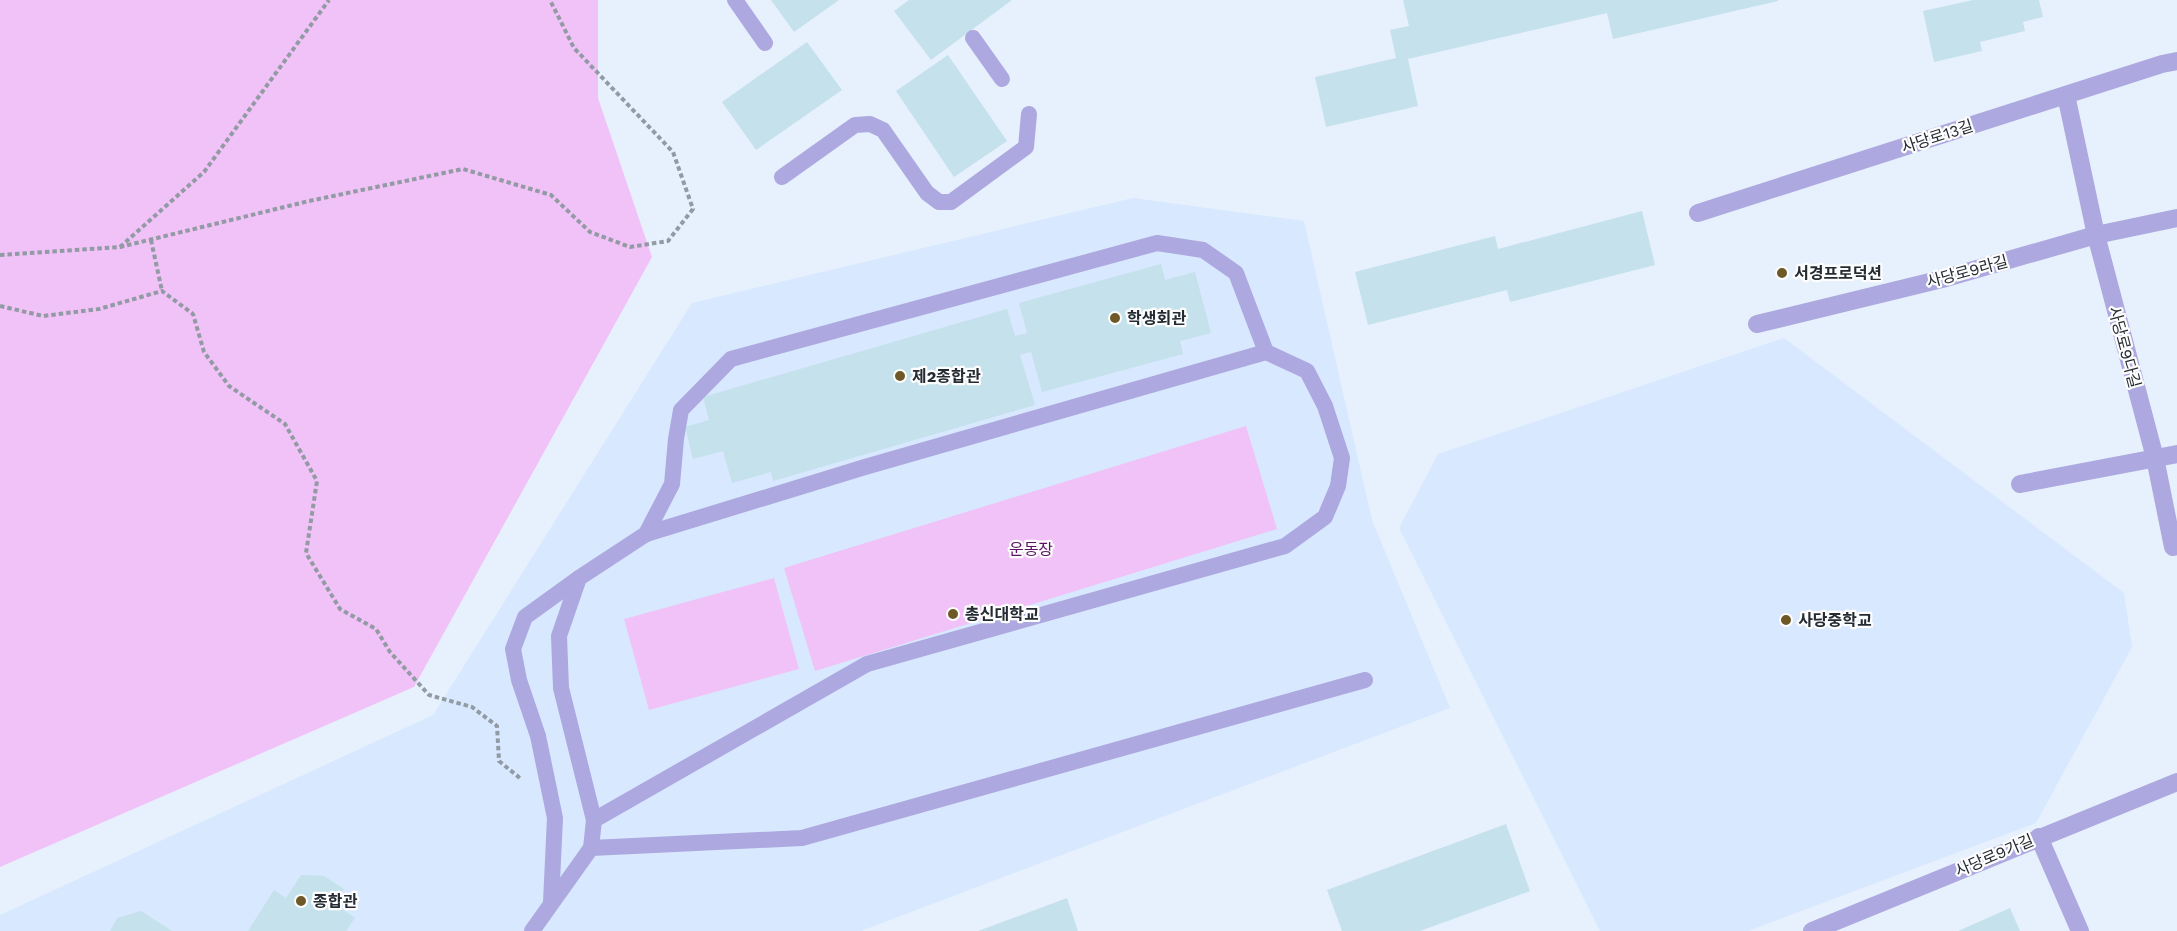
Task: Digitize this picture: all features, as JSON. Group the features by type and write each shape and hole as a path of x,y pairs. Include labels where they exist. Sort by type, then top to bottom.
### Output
{"street":[{"name":"사당로13길","path":"1698,213 2177,61"},
{"name":"사당로9다길","path":"2066,95 2096,236 2155,458 2175,546"},
{"name":"사당로9라길","path":"1757,324 1942,279 2096,236 2177,218"},
{"path":"2020,484 2177,454"},
{"name":"사당로9가길","path":"1812,931 2177,782"},
{"path":"2039,837 2080,931"}],"lane":[{"path":"735,0 765,43"},
{"path":"973,38 1002,79"},
{"path":"782,177 855,125 870,124 883,130 927,193 939,202 951,202 1026,147 1029,114"},
{"path":"646,534 672,484 681,410 731,359 1157,243 1203,250 1236,273 1266,352"},
{"path":"552,902 555,818 538,736 519,680 513,650 525,617 579,578 646,534 865,467 1266,352 1307,371 1325,406 1342,458 1338,486 1325,517 1285,546 867,664 594,820"},
{"path":"532,931 591,848 594,820 561,688 559,636 579,578"},
{"path":"591,848 802,838 1365,680"}],"path":[{"path":"120,247 204,172 329,0"},
{"path":"0,255 120,247 309,201 463,169 551,195 590,232 630,247 668,241 693,209 673,152 574,48 550,0"},
{"path":"151,240 162,291 193,314 204,352 229,386 285,424 317,481 306,553 340,609 376,629 390,652 429,695 472,707 497,726 499,761 525,783"},
{"path":"0,306 43,316 99,309 162,291"}],"shaded area":[{"name":"총신대학교","path":"1133,198 1304,221 1372,520 1450,708 861,931 0,931 0,915 433,715 692,303"},
{"name":"사당중학교","path":"1784,338 2124,593 2132,647 2036,823 1748,931 1600,931 1399,528 1438,454"}],"green space":[{"path":"0,0 598,0 598,98 652,257 414,687 0,867"},
{"name":"운동장","path":"1246,426 1277,529 815,671 784,568"},
{"path":"774,578 799,669 649,710 624,619"}],"building":[{"path":"771,0 839,0 794,32"},
{"path":"909,0 1012,0 931,60 894,11"},
{"path":"1403,0 1778,1 1613,39 1607,13 1408,59 1418,106 1326,127 1315,77 1396,58 1390,30 1409,26"},
{"path":"1973,0 2039,0 2043,17 2023,22 2025,31 1980,42 1982,51 1934,62 1923,11"},
{"path":"807,42 842,90 756,150 722,102"},
{"path":"948,55 1007,141 954,177 896,91"},
{"path":"1642,211 1655,265 1510,302 1507,290 1368,325 1355,272 1495,236 1498,249"},
{"name":"제2종합관","path":"1161,264 1165,280 1195,272 1211,333 1180,341 1183,354 1042,392 1031,352 1020,355 1035,405 773,481 771,472 732,483 723,451 693,459 685,427 709,420 703,397 1007,309 1015,336 1027,333 1019,303"},
{"path":"1506,824 1530,891 1420,931 1342,931 1327,890"},
{"name":"종합관","path":"301,875 324,876 344,889 334,903 355,918 346,931 248,931 274,890 286,898"},
{"path":"1067,898 1078,931 978,931"},
{"path":"2010,908 2020,931 1958,931"},
{"path":"141,911 172,931 110,931 117,918"}],"place":[{"name":"서경프로덕션","path":"1782,273"},
{"name":"학생회관","path":"1115,318"},
{"name":"제2종합관","path":"900,376"},
{"name":"총신대학교","path":"953,614"},
{"name":"사당중학교","path":"1786,620"},
{"name":"종합관","path":"301,901"}]}
